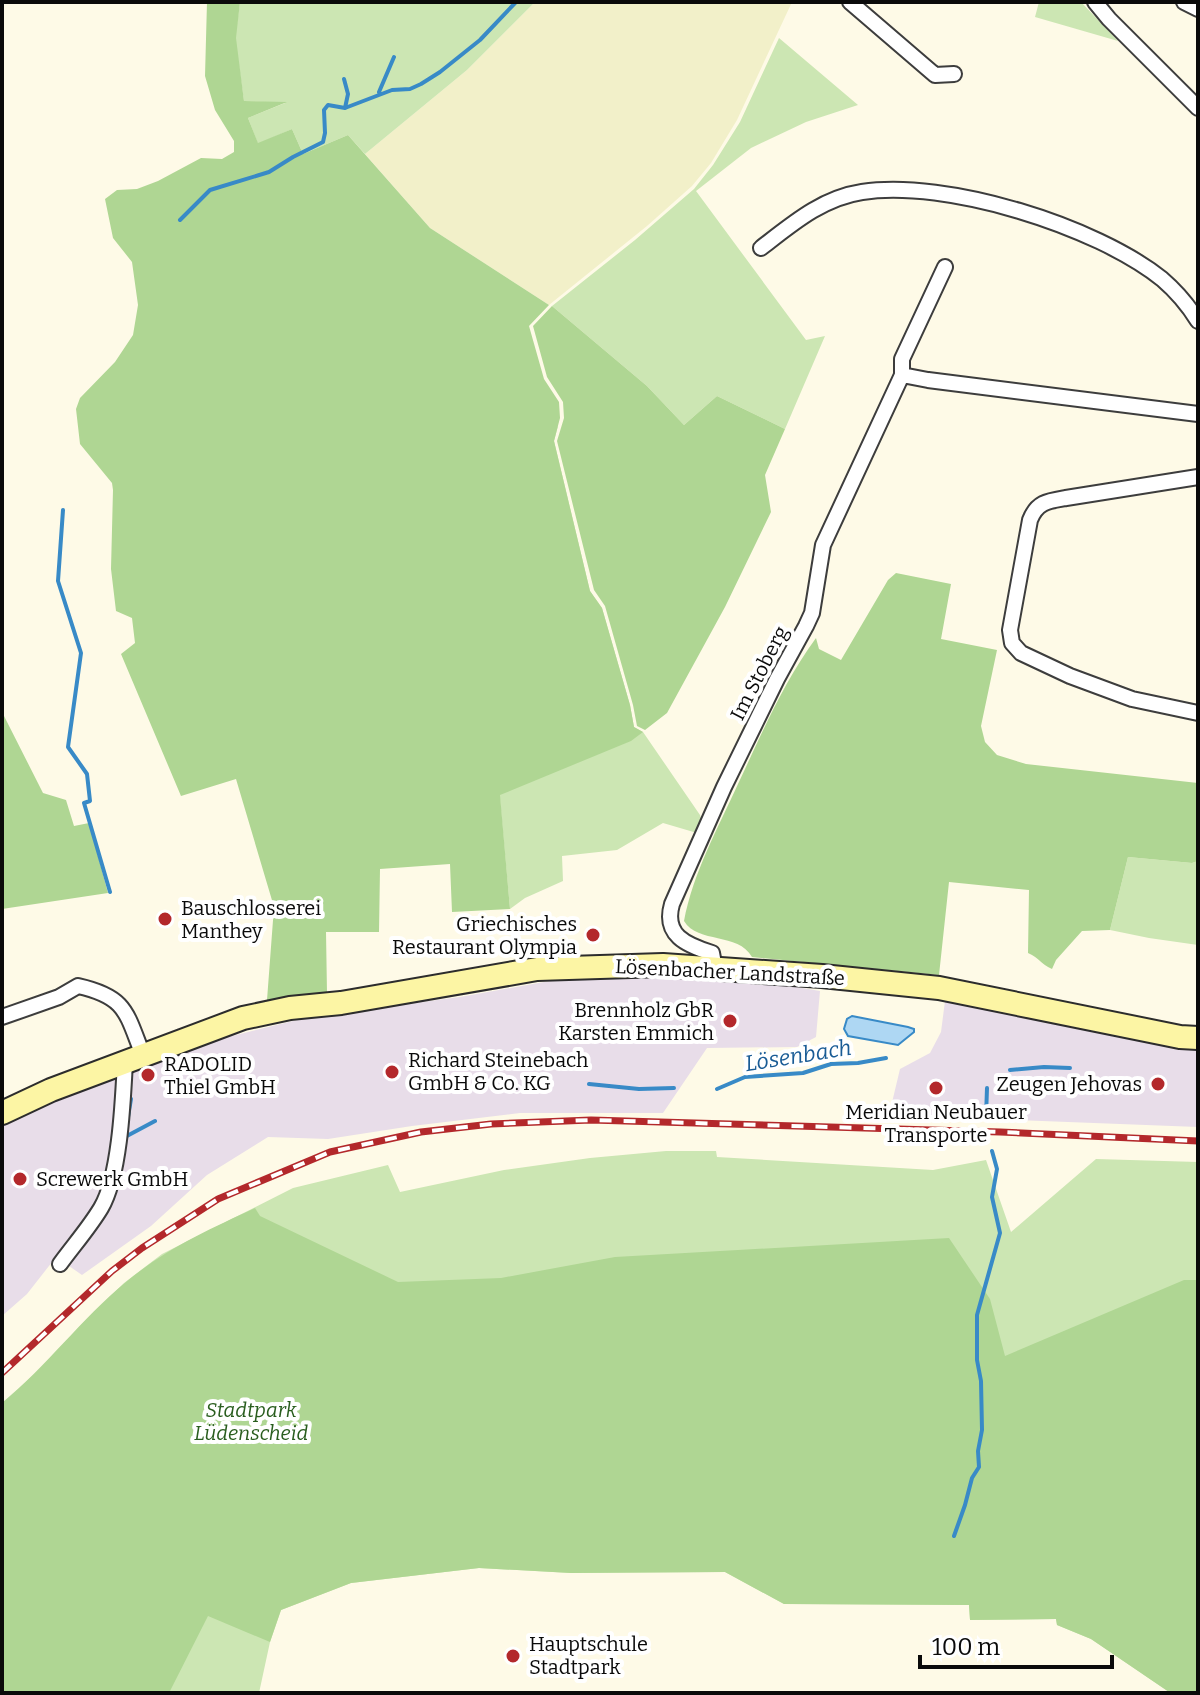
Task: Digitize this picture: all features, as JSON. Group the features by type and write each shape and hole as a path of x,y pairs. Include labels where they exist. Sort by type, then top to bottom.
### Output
{"main road":[{"name":"Lösenbacher Landstraße","path":"2,1113 51,1090 243,1018 537,969 649,965 822,976 939,988 1198,1038"}],"street":[{"path":"850,2 935,75 954,74"},
{"path":"1095,2 1198,108"},
{"path":"1184,2 1198,9"},
{"path":"761,248 805,215 844,196 889,190 962,197 1042,218 1108,246 1148,269 1174,289 1198,321"},
{"name":"Im Stoberg","path":"715,969 712,953 692,947 678,938 670,918 672,904 724,787 812,613 823,545 902,375 902,359 945,267"},
{"path":"902,375 1198,414"},
{"path":"1198,477 1066,498 1037,506 1030,520 1010,630 1012,643 1021,653 1061,672 1132,699 1198,713"},
{"path":"2,1017 59,997 78,986 116,1001 130,1020 134,1058 123,1098 111,1185 101,1208 60,1264"}],"shaded area":[{"path":"535,2 792,2 737,120 711,163 692,186 647,226 549,305 430,228 365,154 467,70"},
{"path":"639,975 767,982 820,991 816,1037 797,1047 707,1048 663,1113 520,1113 328,1139 268,1137 207,1175 151,1226 82,1275 56,1257 27,1294 2,1316 2,1124 114,1073 220,1039 313,1016 460,997 555,980"},
{"path":"945,1001 1198,1047 1198,1127 889,1115 900,1069 930,1053 941,1032"}],"green space":[{"path":"207,2 240,2 236,38 244,101 287,102 248,118 258,143 292,129 303,154 348,135 430,228 549,305 529,326 544,379 559,402 560,418 554,441 590,591 602,608 634,727 643,732 631,741 500,795 510,909 452,912 450,864 380,869 379,932 326,932 327,993 267,1000 274,907 236,779 181,796 121,654 135,643 132,618 116,611 111,569 112,483 80,444 76,409 80,398 115,362 133,335 138,305 132,262 113,238 105,199 117,190 137,189 158,181 201,158 222,159 234,152 234,141 215,110 205,76"},
{"path":"240,2 535,2 467,70 365,154 348,135 303,154 292,129 258,144 248,118 285,103 244,101 235,38"},
{"path":"1039,2 1081,2 1118,41 1035,17"},
{"path":"779,38 858,105 806,122 751,148 696,191 806,340 825,336 785,429 717,396 684,425 647,386 552,306 694,189 740,122"},
{"path":"552,306 647,386 684,425 717,396 785,429 765,475 771,512 725,607 667,713 645,730 637,726 605,606 594,590 557,441 564,418 563,402 547,377 533,326"},
{"path":"558,426 554,441 590,591 602,608 634,727 643,732 702,822 697,833 663,823 617,850 562,856 563,881 525,898 510,909 498,777 289,676"},
{"path":"896,573 951,584 941,639 997,650 981,726 985,742 997,755 1026,764 1198,783 1198,861 1128,857 1110,930 1082,931 1056,960 1052,969 1028,953 1029,890 949,882 939,975 752,957 737,944 699,933 684,921 707,851 793,673 816,638 819,649 841,660 888,580"},
{"path":"2,712 43,793 66,800 74,826 89,823 108,893 2,909"},
{"path":"1128,857 1198,861 1198,945 1110,930"},
{"name":"Stadtpark Lüdenscheid","path":"666,1151 716,1151 717,1157 933,1170 986,1160 1011,1232 1096,1159 1198,1162 1198,1693 1169,1692 1091,1639 1057,1625 1056,1619 970,1620 969,1605 784,1604 725,1572 571,1573 479,1568 351,1583 281,1610 270,1642 259,1693 2,1693 2,1403 38,1371 124,1283 162,1254 293,1188 388,1165 400,1192 504,1170"},
{"name":"Stadtpark Lüdenscheid","path":"255,1208 260,1216 398,1282 501,1278 615,1257 949,1238 990,1299 1005,1356 1184,1280 1198,1280 1198,1693 1169,1692 1091,1639 1057,1625 1056,1619 970,1620 969,1605 784,1604 725,1572 571,1573 479,1568 351,1583 281,1610 270,1642 208,1616 169,1693 2,1693 2,1403 94,1311 141,1270 188,1240"}],"water":[{"path":"852,1016 908,1027 914,1032 898,1045 848,1036 844,1029 847,1019"}],"waterway":[{"path":"180,220 210,190 269,172 323,142 324,110 328,105 345,108 392,90 410,89 440,72 480,40 516,2"},
{"path":"379,92 394,57"},
{"path":"344,79 348,94 345,108"},
{"path":"63,510 58,581 81,653 68,747 87,774 90,801 84,803 110,892"},
{"name":"Lösenbach","path":"717,1089 745,1077 803,1073 831,1064 886,1058"},
{"name":"Lösenbach","path":"1010,1070 1070,1068"},
{"name":"Lösenbach","path":"589,1084 639,1089 674,1088"},
{"path":"986,1117 987,1088"},
{"path":"128,1117 131,1099"},
{"name":"Lösenbach","path":"125,1137 155,1121"},
{"path":"954,1536 972,1478 979,1467 982,1430 977,1315 1000,1233 992,1197 997,1169 992,1151"}],"railway":[{"path":"2,1373 112,1271 218,1199 330,1152 421,1132 491,1124 591,1120 1198,1141"}],"place":[{"name":"Bauschlosserei Manthey","path":"165,919"},
{"name":"Griechisches Restaurant Olympia","path":"593,935"},
{"name":"Brennholz GbR Karsten Emmich","path":"730,1021"},
{"name":"Richard Steinebach GmbH & Co. KG","path":"392,1072"},
{"name":"RADOLID Thiel GmbH","path":"148,1075"},
{"name":"Zeugen Jehovas","path":"1158,1084"},
{"name":"Meridian Neubauer Transporte","path":"936,1088"},
{"name":"Screwerk GmbH","path":"20,1179"},
{"name":"Hauptschule Stadtpark","path":"513,1656"}]}
